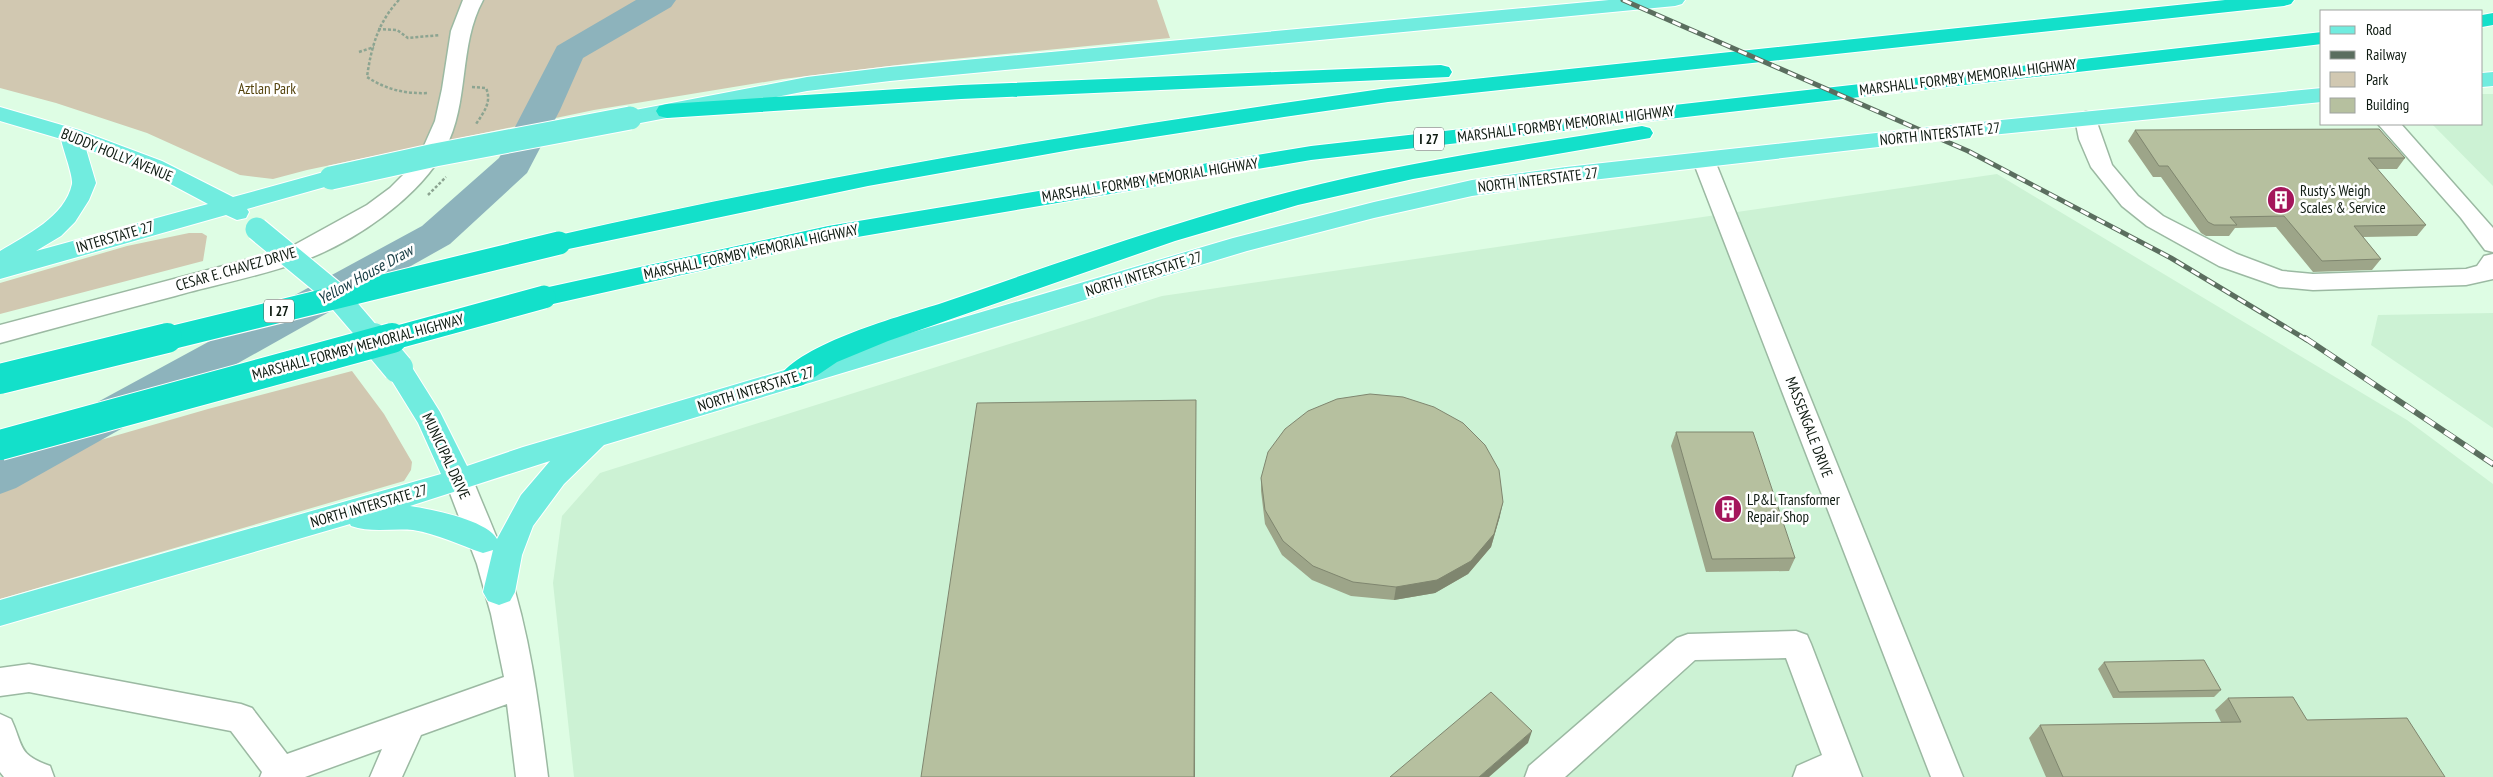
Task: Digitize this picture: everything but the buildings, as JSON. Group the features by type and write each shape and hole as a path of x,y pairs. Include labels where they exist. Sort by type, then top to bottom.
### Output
{"highway":[{"name":"I 27","path":"0,379 663,219 886,175 1119,135 1388,95 2284,0"},
{"name":"MARSHALL FORMBY MEMORIAL HIGHWAY","path":"0,444 544,297 828,234 1311,153 2320,38"},
{"path":"667,111 962,92 1438,72 1608,71"},
{"path":"793,378 827,355 879,334 1166,235 1295,198 1452,164 1998,74"}],"main road":[{"path":"230,206 331,178 454,151 807,84 881,75 1675,0"},
{"name":"NORTH INTERSTATE 27","path":"0,613 459,480 523,458 1242,244 1374,210 1472,188 1566,175 2320,95"},
{"name":"BUDDY HOLLY AVENUE","path":"0,114 71,135 154,166 230,206"},
{"path":"0,261 52,230 66,216 77,200 84,183 71,135"},
{"name":"MUNICIPAL DRIVE","path":"230,206 332,291 398,368 430,420 459,480"},
{"name":"INTERSTATE 27","path":"0,270 230,206"},
{"path":"499,592 507,551 527,510 542,490 576,453 597,436"},
{"path":"316,522 368,517 426,520 448,524 483,541"}],"street":[{"name":"CESAR E. CHAVEZ DRIVE","path":"0,334 271,262 295,254 335,235 366,217 398,194 422,170 439,144 448,120 461,32 468,8 473,0"},
{"path":"2086,119 2090,139 2102,168 2130,201 2155,221 2189,240 2228,260 2279,279 2341,282 2466,277 2485,273 2493,262"},
{"path":"2390,125 2469,213 2493,244"},
{"name":"MASSENGALE DRIVE","path":"1704,161 1947,777"},
{"name":"MUNICIPAL DRIVE","path":"459,480 483,541 499,592 521,684 532,777"},
{"path":"1541,777 1688,647 1796,644 1843,770 1808,777"},
{"path":"0,682 29,678 241,718 278,774 521,684"},
{"path":"386,777 408,725"},
{"path":"0,729 13,766 23,774 38,777"}],"path":[{"path":"399,0 382,19 367,77 382,88 402,94 453,91"},
{"path":"378,29 397,30 408,38 417,39 461,32"},
{"path":"359,52 374,47"}],"shaded area":[{"path":"2483,94 2493,94 2493,186 2433,125 2483,125"},
{"path":"1997,174 2407,420 2493,484 2493,777 574,777 553,583 562,516 600,473 1162,296"},
{"path":"2493,313 2493,428 2371,345 2378,315"}],"green space":[{"name":"Aztlan Park","path":"0,0 1157,0 1170,38 922,62 783,79 594,110 307,170 273,179 240,175 147,133 56,103 0,88"},
{"path":"189,233 202,233 207,236 203,261 0,314 0,283 127,246"},
{"path":"352,371 384,414 412,462 411,470 404,481 0,599 0,469 208,409"}],"waterway":[{"name":"Yellow House Draw","path":"0,476 436,235 514,165 543,110 569,53 605,30 660,0"}],"railway":[{"path":"1623,0 1968,151 2171,258 2307,340"},
{"path":"2305,338 2493,464"}],"place":[{"name":"Rusty's Weigh Scales & Service","path":"2281,200"},
{"name":"LP&L Transformer Repair Shop","path":"1728,509"}]}
